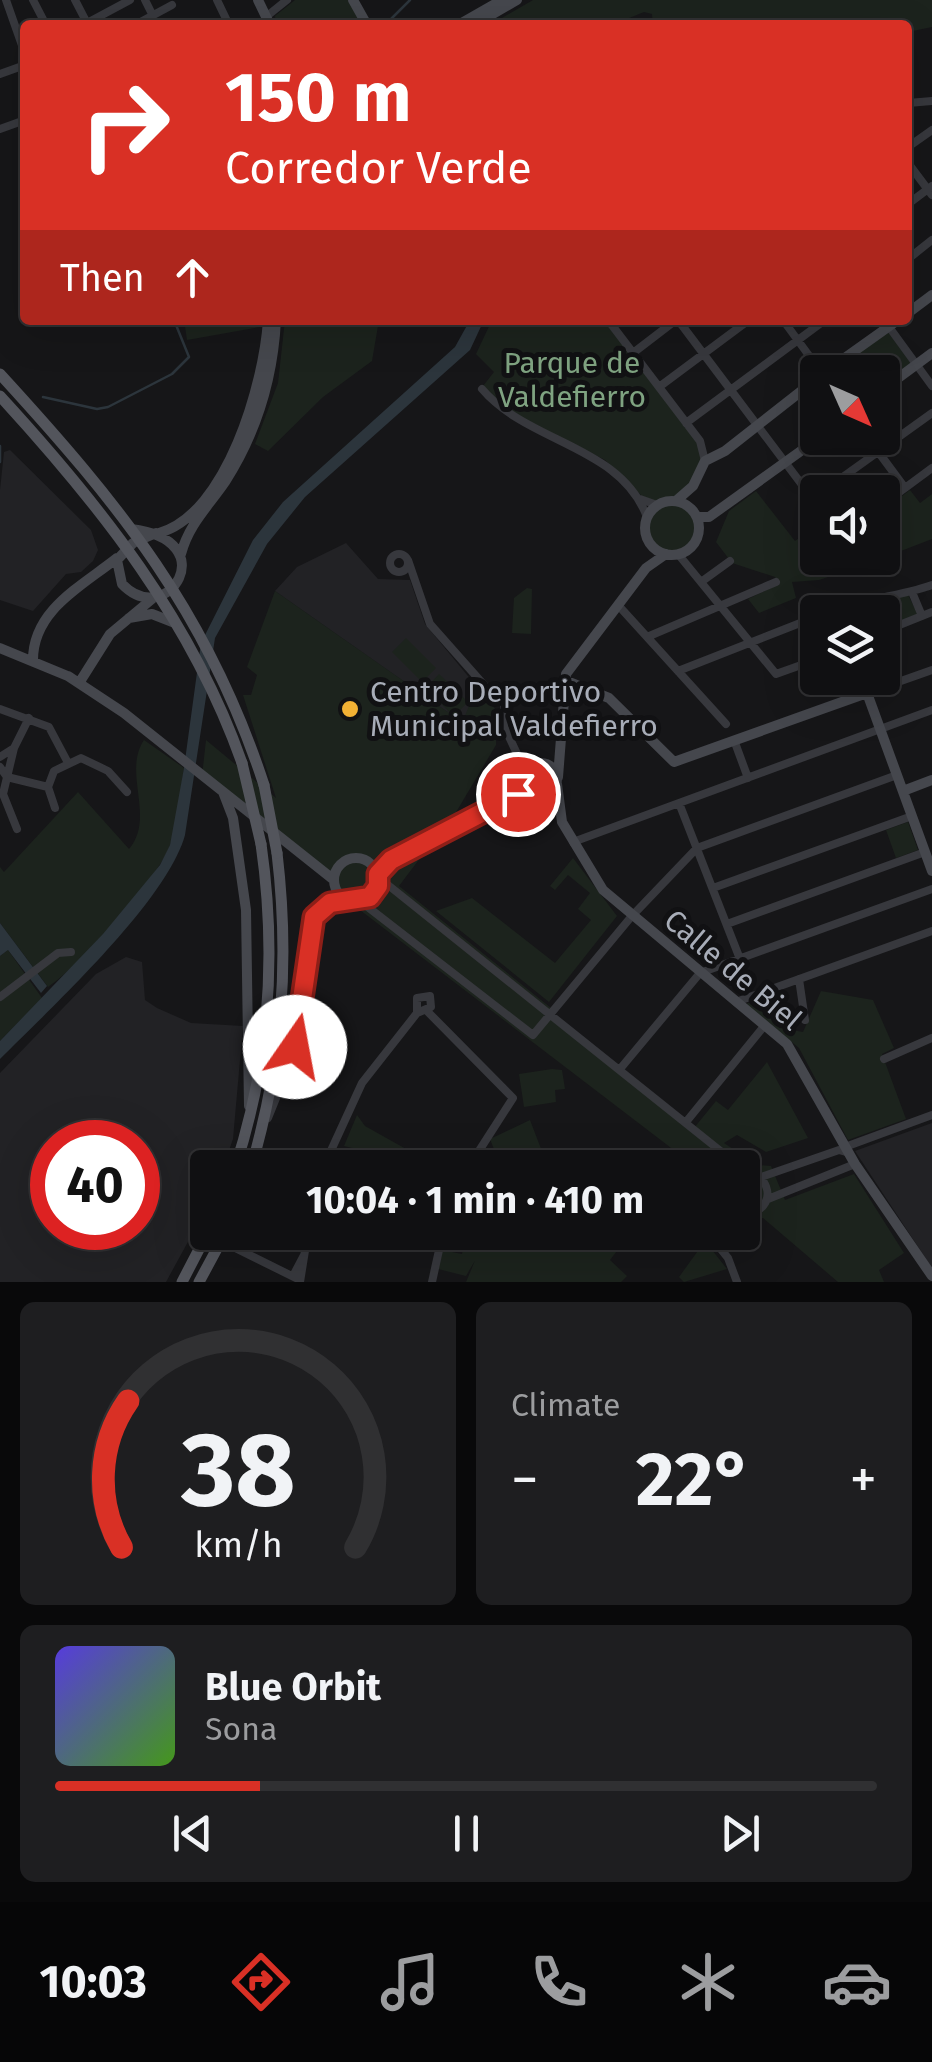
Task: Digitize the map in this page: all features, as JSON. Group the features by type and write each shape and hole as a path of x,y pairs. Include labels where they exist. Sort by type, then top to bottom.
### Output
{"main road":[{"path":"0,374 135,534 196,621 229,688 264,785 284,918 282,1035 256,1150"},
{"path":"0,396 183,630 220,706 242,764 261,844 269,908 270,983 263,1056 241,1150"},
{"path":"182,1282 199,1250"},
{"path":"199,1282 215,1250"}],"street":[{"path":"6,0 20,40"},
{"path":"95,20 130,0"},
{"path":"144,0 153,16"},
{"path":"269,20 288,0"},
{"path":"467,20 502,0"},
{"path":"483,20 517,0"},
{"path":"145,20 172,5"},
{"path":"912,167 930,190"},
{"path":"912,256 932,240"},
{"path":"912,310 932,294"},
{"path":"21,656 32,647 50,611 123,552 135,534 157,533 188,516 234,452 258,390 267,325"},
{"path":"82,680 106,638 174,587 182,574 181,554 190,528 235,464 258,417 270,373 275,325"},
{"path":"612,325 703,445 705,461"},
{"path":"634,353 670,325"},
{"path":"681,325 800,479"},
{"path":"659,387 743,325"},
{"path":"786,325 808,355"},
{"path":"686,423 818,325"},
{"path":"846,355 886,325"},
{"path":"892,325 932,386"},
{"path":"900,377 932,353"},
{"path":"482,389 528,428 608,465 640,499 650,544 646,568"},
{"path":"640,499 657,505 676,500 693,486 705,461 800,391"},
{"path":"900,436 932,413"},
{"path":"676,500 709,517 800,451"},
{"path":"848,475 874,455"},
{"path":"880,455 905,488"},
{"path":"900,492 932,468"},
{"path":"693,486 698,538 646,568 563,686 609,698 674,762 861,695"},
{"path":"647,517 657,505"},
{"path":"157,533 181,554"},
{"path":"650,544 672,554 701,582 777,674 800,666"},
{"path":"123,552 122,584 137,595 157,597"},
{"path":"415,578 391,568 391,558 401,554 408,560 415,578 420,604 436,632 494,696 504,700 504,728 522,758 536,794"},
{"path":"401,572 408,560"},
{"path":"701,582 730,561"},
{"path":"647,636 776,582"},
{"path":"887,595 932,585"},
{"path":"912,592 922,616"},
{"path":"618,605 726,724"},
{"path":"900,625 932,612"},
{"path":"128,618 152,614 183,630"},
{"path":"678,671 800,623"},
{"path":"32,647 32,660"},
{"path":"0,648 82,680 321,871 335,876 347,900"},
{"path":"900,681 932,670"},
{"path":"68,676 124,713"},
{"name":"Calle de Biel","path":"563,686 558,810 603,890 790,1047 846,1151 932,1276"},
{"path":"868,695 932,871"},
{"path":"0,709 52,730 66,762"},
{"path":"573,842 932,710"},
{"path":"17,829 3,794 14,748 29,718"},
{"path":"734,740 748,778"},
{"path":"335,876 353,858 370,863 391,860 513,794 558,745"},
{"path":"0,757 14,748"},
{"path":"55,808 48,787 54,771 81,758 96,763 127,792"},
{"path":"513,794 536,794 557,781 553,767 522,758"},
{"path":"0,768 6,777 48,787"},
{"path":"260,1136 287,1071 302,1020 311,924 324,906 347,900 360,902 528,1034 536,1034 631,917 697,848 897,775"},
{"path":"903,791 932,780"},
{"path":"222,791 233,818 246,910 251,1114"},
{"name":"Calle de Biel","path":"536,794 558,810"},
{"path":"679,803 740,959"},
{"path":"713,888 912,816"},
{"path":"727,924 925,852"},
{"path":"360,902 373,894 378,876 391,860"},
{"path":"370,863 378,876 718,1150"},
{"path":"620,1069 700,973 932,888"},
{"path":"736,1002 932,931"},
{"path":"0,997 58,954 71,952"},
{"path":"799,979 805,1020"},
{"path":"331,1150 362,1084 416,1013 416,1001 422,994 432,1001 427,1010 416,1013"},
{"path":"427,1010 514,1098 480,1150"},
{"path":"686,1122 765,1025"},
{"path":"884,1059 932,1038"},
{"path":"768,1199 761,1178 846,1151 932,1115"},
{"path":"760,1208 846,1151"},
{"path":"247,1250 298,1280 305,1250"},
{"path":"432,1282 438,1250"},
{"path":"722,1250 737,1282"}],"shaded area":[{"path":"467,325 482,325 470,350 305,497 267,544 215,638 185,835 174,861 156,891 105,953 0,1059 0,1041 103,934 160,865 170,845 201,643 253,540 283,502 455,347"},
{"path":"10,450 91,530 98,550 93,561 81,572 66,574 33,611 0,600 0,490 4,452"},
{"path":"346,543 378,579 410,580 425,624 477,687 463,723 275,591 297,567"},
{"path":"0,923 47,986 41,993 8,950 0,956"},
{"path":"126,957 142,962 145,1000 157,1008 191,1023 243,1026 233,1139 229,1150 190,1150 190,1238 166,1282 0,1282 0,1073 96,974"},
{"path":"932,1123 932,1268 855,1151"}],"green space":[{"path":"295,0 349,0 359,20 275,20 275,16"},
{"path":"533,0 932,0 932,27 912,31 912,20 653,20 652,14 644,12 624,20 499,20"},
{"path":"185,325 260,327 187,340"},
{"path":"284,325 378,325 372,361 323,397 268,451 255,444 278,383"},
{"name":"Parque de Valdefierro","path":"490,325 608,325 702,448 698,471 678,494 658,501 646,500 605,460 512,413 483,386 494,372 476,354"},
{"path":"889,327 916,365 900,377 900,355 849,355"},
{"path":"910,490 920,503 932,494 932,539 900,553 900,497"},
{"path":"756,491 795,541 800,537 800,575 834,575 792,582 796,598 759,613 748,599 777,585 775,577 732,563 716,542 729,511"},
{"path":"671,503 688,510 695,527 688,544 671,551 654,544 647,527 654,510"},
{"path":"527,588 532,589 531,634 512,633 514,598"},
{"path":"275,591 452,715 426,688 439,674 468,702 454,716 462,723 477,687 496,710 496,745 452,819 417,836 429,832 433,841 399,886 694,1128 716,1101 728,1110 767,1062 808,1138 766,1152 737,1135 724,1143 734,1150 674,1150 343,897 334,880 202,776 206,740 276,798 243,695 251,695 257,675 247,667"},
{"path":"908,595 918,614 900,621 900,596"},
{"path":"406,638 436,668 422,682 392,652"},
{"path":"144,740 184,768 170,845 150,879 116,922 48,987 0,923 0,867 4,872 78,792 129,849 140,823 136,766"},
{"path":"908,822 918,850 896,858 886,830"},
{"path":"573,858 617,916 549,1002 436,911 472,898 555,963 591,920 578,909 590,893 568,875 555,890 550,886"},
{"path":"8,950 42,998 0,1041 0,956"},
{"path":"781,990 787,1029 803,1032 821,991 873,1000 894,1048 882,1054 906,1119 848,1140 799,1048 746,1004"},
{"path":"562,1070 565,1089 555,1090 556,1102 524,1107 519,1074"},
{"path":"357,1115 365,1126 408,1150 360,1150 344,1146"},
{"path":"530,1120 541,1150 494,1150 490,1139"},
{"path":"760,1165 771,1166 785,1200 854,1174 904,1253 879,1270 884,1282 838,1282 760,1218"},
{"path":"442,1250 462,1254 463,1250 481,1250 466,1276 438,1269"},
{"path":"618,1250 610,1260 627,1276 621,1282 466,1282 479,1251"},
{"path":"698,1250 712,1250 727,1269 684,1282 679,1277"}],"waterway":[{"path":"390,20 410,0"},
{"path":"43,397 97,409 172,374 189,357 176,325"},
{"path":"0,446 0,462"}],"place":[{"name":"Centro Deportivo Municipal Valdefierro","path":"350,709"}],"route":[{"path":"295,1047 308,981 310,930 319,910 330,903 360,902 370,897 378,886 378,874 391,860 518,794"}]}
